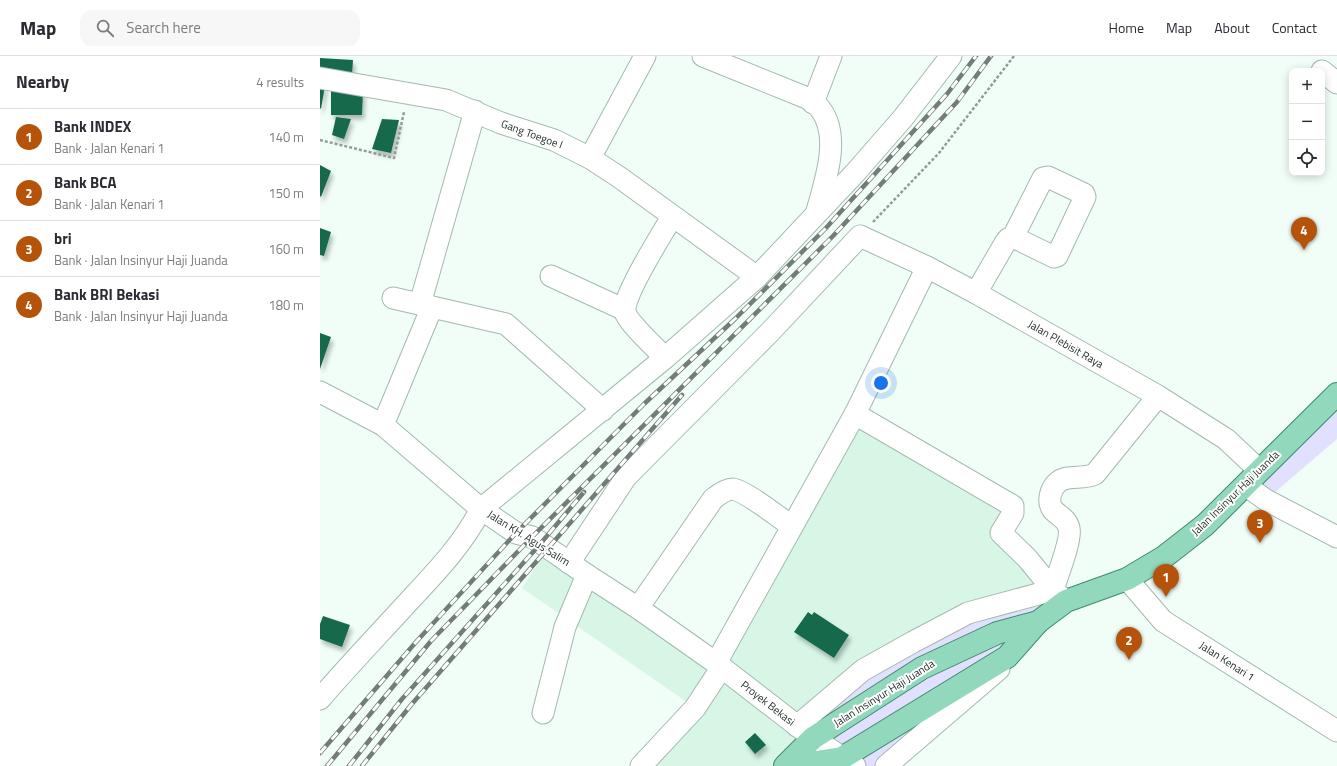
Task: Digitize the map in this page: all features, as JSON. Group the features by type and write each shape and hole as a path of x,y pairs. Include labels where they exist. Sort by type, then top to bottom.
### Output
{"main road":[{"name":"Jalan Insinyur Haji Juanda","path":"790,766 849,762 1007,657 1038,622 1059,595 1127,579 1164,557 1205,525 1337,394"},
{"name":"Jalan Insinyur Haji Juanda","path":"785,766 805,732 922,668 997,633 1038,622"}],"street":[{"path":"590,158 645,56"},
{"path":"703,56 807,98 820,108 825,115 829,127 831,142 828,171 816,214"},
{"path":"813,102 831,56"},
{"path":"320,699 350,663 452,554 475,522 481,509 665,358 757,277 855,173 903,118 951,56"},
{"path":"1325,73 1337,83"},
{"name":"Gang Toegoe I","path":"320,78 446,100 501,123 554,140 590,158 619,177 672,217 757,277"},
{"path":"383,425 426,306 475,112"},
{"path":"624,310 631,289 672,217"},
{"path":"569,563 626,477 771,331 860,236"},
{"name":"Jalan Plebisit Raya","path":"860,236 927,267 976,293 1158,396 1226,439 1266,500 1337,537"},
{"path":"976,293 1005,243 1008,239 1013,237"},
{"path":"641,766 695,708 792,526 854,414 927,267"},
{"path":"551,276 624,310 630,321 665,358"},
{"path":"393,298 506,324 603,410"},
{"name":"Jalan KH. Agus Salim","path":"320,392 383,425 481,509 516,533 532,538 638,608 719,665"},
{"path":"1059,595 1070,532 1067,523 1053,510 1050,493 1058,482 1066,478 1086,478 1095,474 1158,396"},
{"path":"854,414 1013,506 1014,513 1001,532 1027,558 1059,595"},
{"path":"638,608 713,499 721,492 732,489 746,495 792,526"},
{"path":"543,712 552,683 565,627 587,575"},
{"name":"Jalan Kenari 1","path":"1127,579 1163,621 1337,731"},
{"path":"805,732 863,670 913,642 968,613 1059,595"},
{"path":"886,766 997,671 1007,657"},
{"name":"Proyek Bekasi","path":"719,665 805,732 849,762"}],"path":[{"path":"860,236 939,153 1014,56"},
{"path":"320,140 394,158 407,93"}],"shaded area":[{"path":"1337,394 1337,439 1266,500 1245,485"},
{"path":"855,414 1013,506 1001,533 1053,590 813,738 785,766 641,766 694,707 522,588 548,548 716,662"},
{"path":"1066,601 886,766 855,766 797,726 863,670 1004,602"}],"building":[{"path":"320,58 353,60 352,75 320,73"},
{"path":"320,86 325,86 321,109 320,108"},
{"path":"331,90 363,91 362,115 331,115"},
{"path":"336,117 351,119 344,139 332,135"},
{"path":"382,119 399,120 391,153 372,149"},
{"path":"320,165 331,171 321,197 320,196"},
{"path":"320,228 331,232 324,256 320,255"},
{"path":"320,333 331,337 320,369"},
{"path":"808,612 812,615 814,612 849,635 834,658 794,632"},
{"path":"323,616 350,625 342,647 320,639 320,624"},
{"path":"755,733 766,745 755,754 745,742"}],"railway":[{"path":"320,753 416,642 516,533 644,404 736,318 826,228 947,94 976,56"},
{"path":"327,766 431,641 532,537 833,236 957,102 991,56"},
{"path":"362,766 411,705 682,395"},
{"path":"349,766 402,699 541,543 584,492"}],"place":[{"name":"Bank BRI Bekasi","path":"1304,250"},
{"name":"bri","path":"1260,543"},
{"name":"Bank INDEX","path":"1166,597"},
{"name":"Bank BCA","path":"1129,660"}]}
